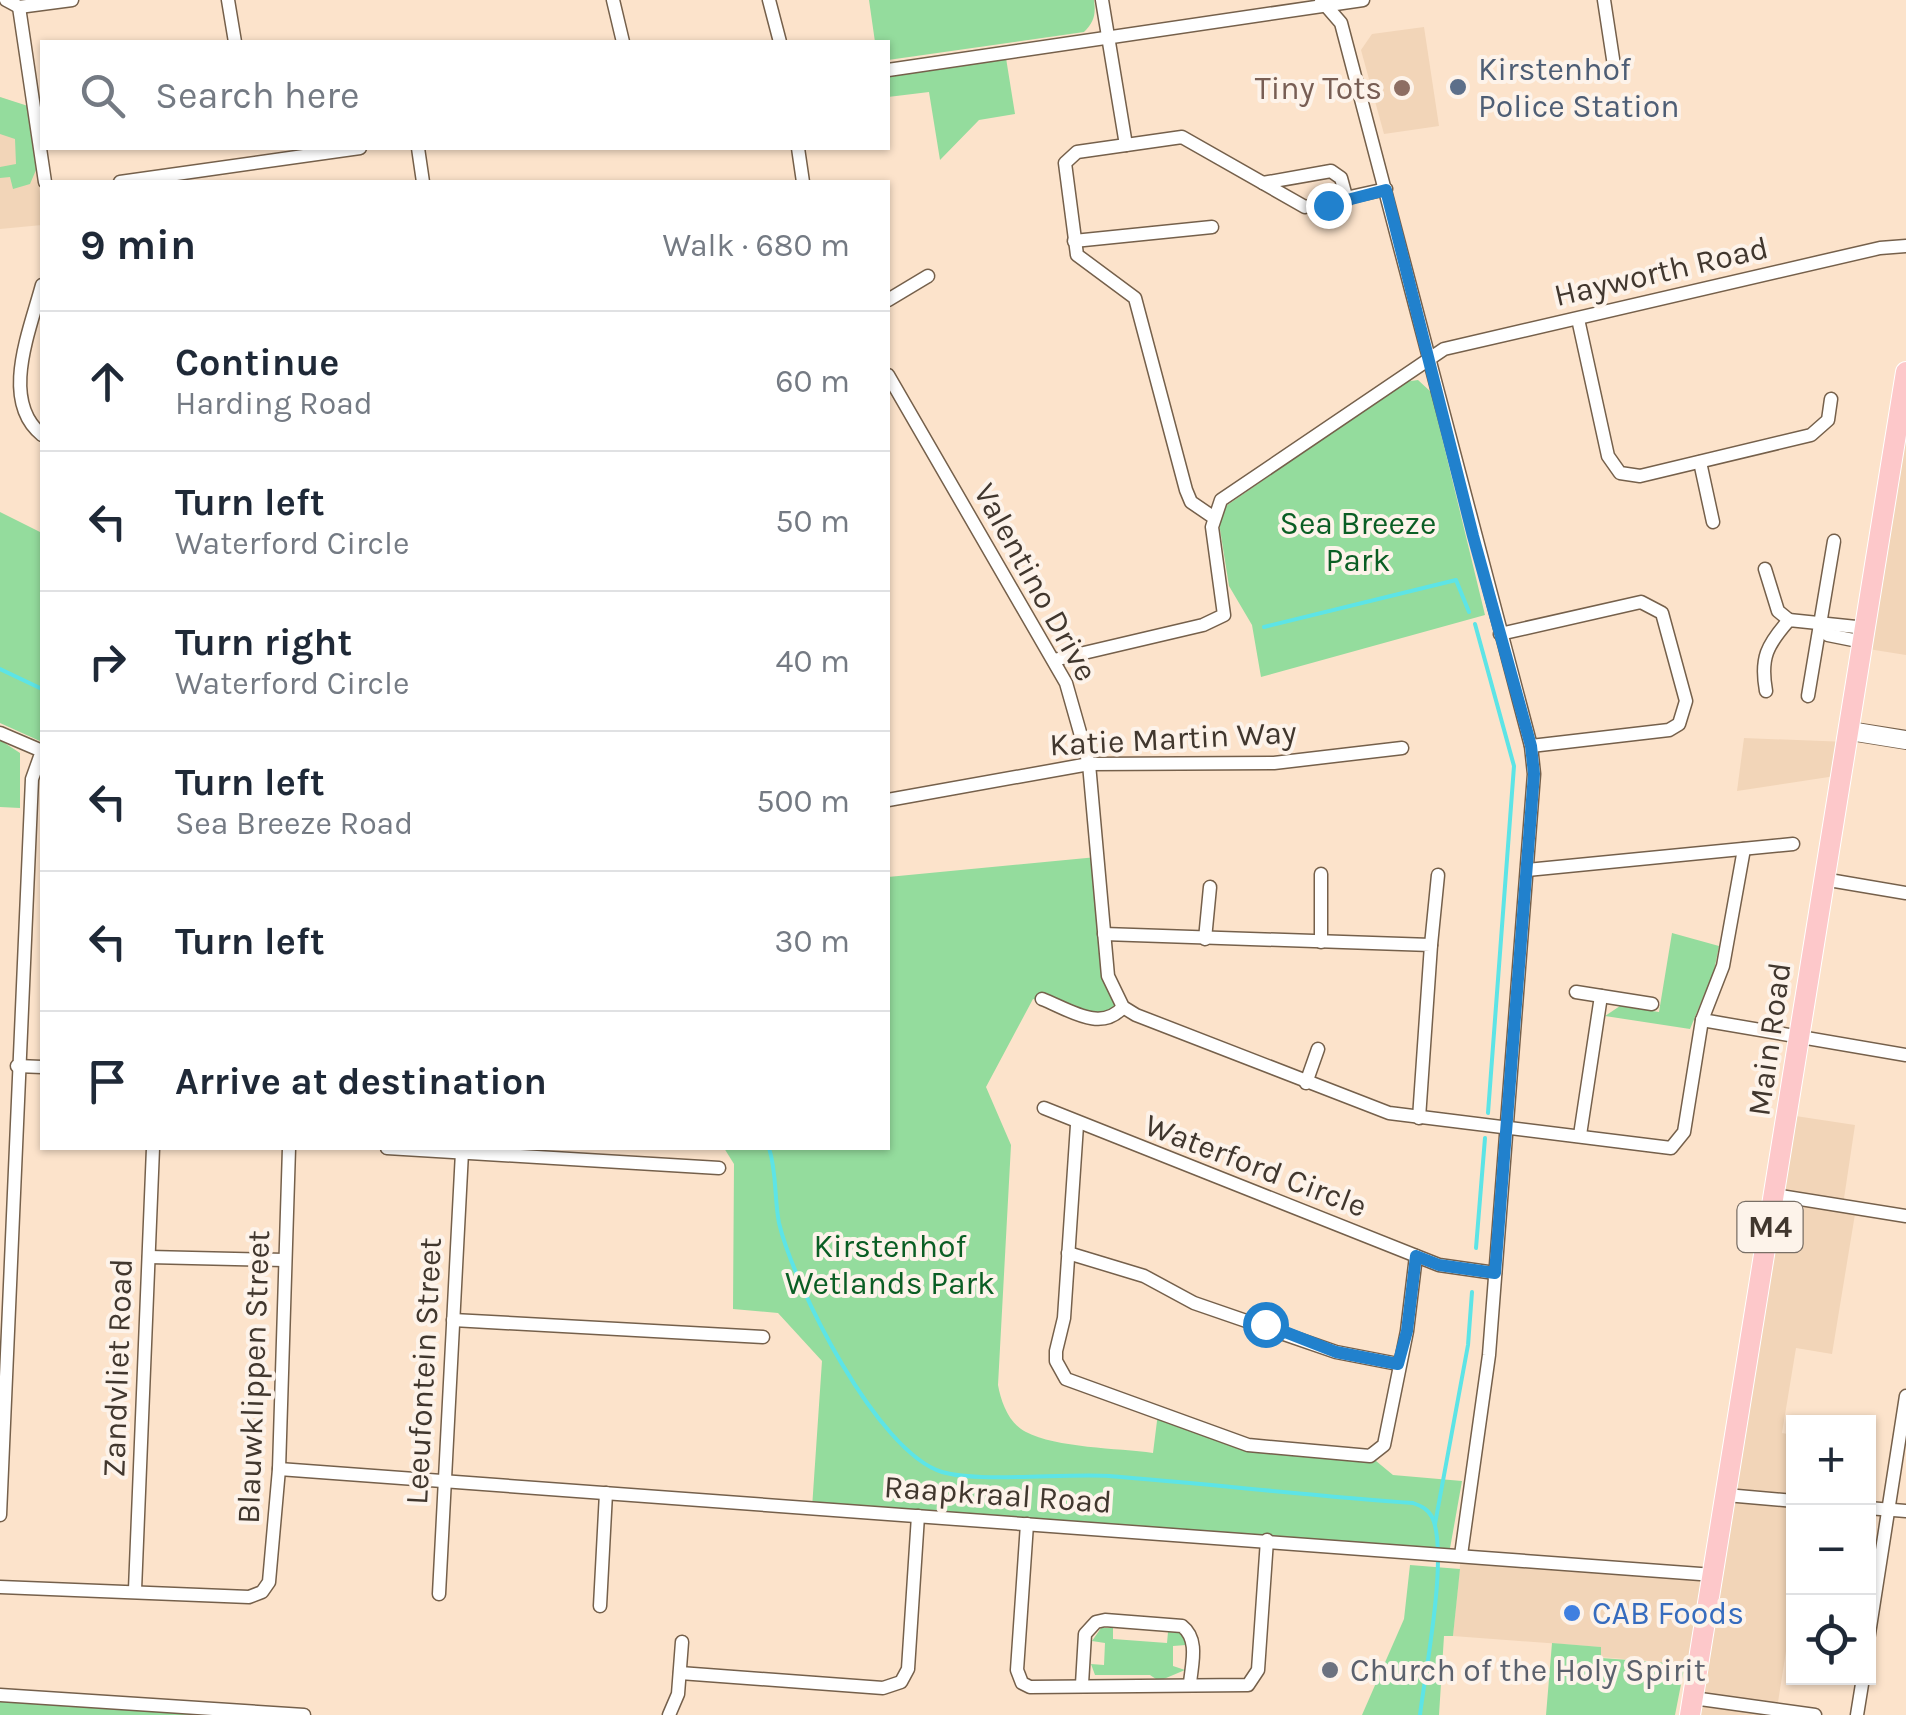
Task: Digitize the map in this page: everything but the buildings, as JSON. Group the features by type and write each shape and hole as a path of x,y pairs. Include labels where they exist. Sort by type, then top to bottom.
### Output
{"main road":[{"name":"Main Road","path":"1692,1707 1906,372"},
{"path":"1850,731 1906,740"}],"street":[{"path":"6,0 19,8 72,0"},
{"path":"228,0 235,40"},
{"path":"613,0 623,40"},
{"path":"770,0 780,40"},
{"path":"1102,0 1126,145"},
{"path":"890,70 1363,0"},
{"path":"1604,0 1615,72"},
{"path":"1323,3 1341,24 1531,746 1534,774 1490,1355 1455,1554"},
{"path":"19,8 40,149"},
{"path":"1054,660 1203,625 1224,615 1213,517 1192,502 1186,490 1134,298 1082,261 1074,241 1065,163 1077,152 1182,137 1306,206 1386,190"},
{"path":"40,150 45,180"},
{"path":"252,150 254,163"},
{"path":"134,180 346,150"},
{"path":"418,150 423,180"},
{"path":"798,150 803,180"},
{"path":"1263,183 1331,172 1341,178 1347,200"},
{"path":"1074,241 1212,228"},
{"name":"Hayworth Road","path":"1213,517 1230,493 1444,349 1880,248 1906,246"},
{"path":"890,299 928,276"},
{"path":"40,293 16,392 26,423 40,434"},
{"path":"1578,319 1613,466 1620,473 1636,476 1811,435 1828,420 1831,399"},
{"name":"Valentino Drive","path":"890,378 1066,683 1088,764 1108,976 1123,1007"},
{"path":"1700,462 1713,522"},
{"path":"1808,696 1834,541"},
{"path":"1765,569 1778,611 1789,620 1822,627 1828,635 1865,635"},
{"path":"1500,634 1641,602 1662,613 1686,701 1684,719 1669,730 1531,746"},
{"path":"1766,690 1762,670 1767,645 1789,620"},
{"path":"0,732 40,750"},
{"name":"Katie Martin Way","path":"890,800 1088,764 1256,764 1402,748"},
{"path":"0,1516 5,1251 32,779 40,757"},
{"path":"1527,870 1793,844"},
{"path":"1042,999 1097,1020 1108,1020 1123,1007 1389,1113 1662,1150 1676,1145 1684,1132 1702,1020 1723,966 1744,849"},
{"path":"1321,874 1321,942"},
{"path":"1419,1118 1438,875"},
{"path":"1824,879 1906,893"},
{"path":"1205,939 1210,887"},
{"path":"1104,934 1431,945"},
{"path":"1576,992 1652,1004"},
{"path":"1580,1136 1602,996"},
{"path":"1702,1020 1906,1055"},
{"path":"1306,1083 1318,1049"},
{"path":"18,1066 40,1067"},
{"name":"Waterford Circle","path":"1044,1108 1077,1125 1439,1265 1495,1273"},
{"path":"1077,1125 1056,1361 1066,1379 1248,1445 1377,1453 1384,1445 1407,1331 1416,1256"},
{"name":"Zandvliet Road","path":"135,1590 153,1150"},
{"name":"Blauwklippen Street","path":"135,1590 249,1597 262,1592 274,1570 288,1150"},
{"path":"424,1150 719,1168"},
{"name":"Leeufontein Street","path":"439,1594 462,1152"},
{"path":"1775,1195 1906,1216"},
{"path":"1068,1253 1144,1276 1194,1302 1336,1352 1398,1364"},
{"path":"149,1257 284,1260"},
{"path":"453,1320 763,1337"},
{"path":"1875,1595 1906,1396"},
{"name":"Raapkraal Road","path":"279,1469 1714,1575"},
{"path":"600,1606 606,1493"},
{"path":"1726,1496 1786,1500"},
{"path":"1876,1509 1906,1512"},
{"path":"680,1674 883,1688 901,1682 908,1669 918,1516"},
{"path":"1027,1524 1018,1678 1030,1686 1240,1686 1256,1677 1266,1540"},
{"path":"0,1587 135,1590"},
{"path":"1082,1684 1085,1634 1096,1622 1105,1620 1182,1626 1193,1644 1190,1683"},
{"path":"669,1715 678,1694 682,1642"},
{"path":"1858,1715 1862,1685"},
{"path":"0,1694 304,1715"},
{"path":"1692,1707 1815,1715"}],"shaded area":[{"name":"Tiny Tots","path":"1424,27 1439,126 1384,134 1361,50 1372,34"},
{"path":"0,97 34,109 40,225 0,229"},
{"path":"1906,372 1906,655 1862,648"},
{"path":"1744,738 1848,742 1842,775 1737,791"},
{"path":"1789,1115 1855,1125 1843,1205 1856,1208 1832,1354 1796,1348 1782,1433 1786,1434 1786,1651 1776,1715 1690,1715 1698,1665 1600,1657 1601,1647 1453,1636 1461,1555 1714,1575"}],"green space":[{"path":"869,0 1094,0 1092,21 1084,32 890,60 890,40 875,40"},
{"path":"1006,58 1015,114 979,120 940,160 929,92 890,97 890,75"},
{"path":"0,97 28,106 36,170 30,184 13,189 10,177 0,178 0,167 16,164 15,139 0,134"},
{"name":"Sea Breeze Park","path":"1418,380 1431,392 1485,615 1261,677 1252,625 1229,586 1219,523 1223,508 1404,382"},
{"path":"0,512 40,532 40,741 0,723"},
{"path":"0,740 20,753 20,808 0,807"},
{"name":"Kirstenhof Wetlands Park","path":"1097,857 1108,976 1123,1007 1108,1020 1033,999 986,1087 1011,1145 998,1385 1015,1424 1039,1437 1070,1444 1153,1453 1158,1413 1248,1445 1370,1456 1393,1475 1462,1481 1449,1554 812,1508 822,1361 778,1313 733,1309 734,1164 725,1150 890,1150 890,877"},
{"path":"1672,933 1719,946 1714,971 1690,1029 1605,1016 1620,1006 1659,1012"},
{"path":"1410,1565 1460,1569 1453,1636 1444,1636 1439,1715 1362,1715 1404,1619"},
{"path":"1101,1628 1113,1628 1113,1639 1167,1643 1168,1632 1182,1633 1186,1645 1173,1646 1173,1666 1185,1670 1159,1681 1150,1675 1095,1675 1091,1664 1104,1665 1105,1643 1092,1641"},
{"path":"1552,1643 1601,1647 1601,1658 1685,1664 1675,1715 1546,1715"},
{"path":"0,1695 233,1715 0,1715"}],"waterway":[{"path":"1264,627 1456,580 1469,612"},
{"path":"1475,624 1514,766 1488,1113"},
{"path":"0,669 40,688"},
{"path":"1476,1248 1485,1138"},
{"path":"769,1150 779,1223 820,1324 842,1364 891,1434 917,1458 942,1472 978,1477 1109,1476 1413,1503 1426,1510 1437,1534 1438,1557 1420,1715"},
{"path":"1435,1524 1468,1345 1472,1292"}],"place":[{"name":"Kirstenhof Police Station","path":"1458,87"},
{"name":"Tiny Tots","path":"1402,88"},
{"name":"CAB Foods","path":"1572,1613"},
{"name":"Church of the Holy Spirit","path":"1330,1670"}],"route":[{"path":"1265,1324 1336,1352 1398,1364 1407,1331 1416,1256 1439,1265 1495,1273 1534,774 1531,746 1473,536 1442,399 1386,190 1328,205"}]}
